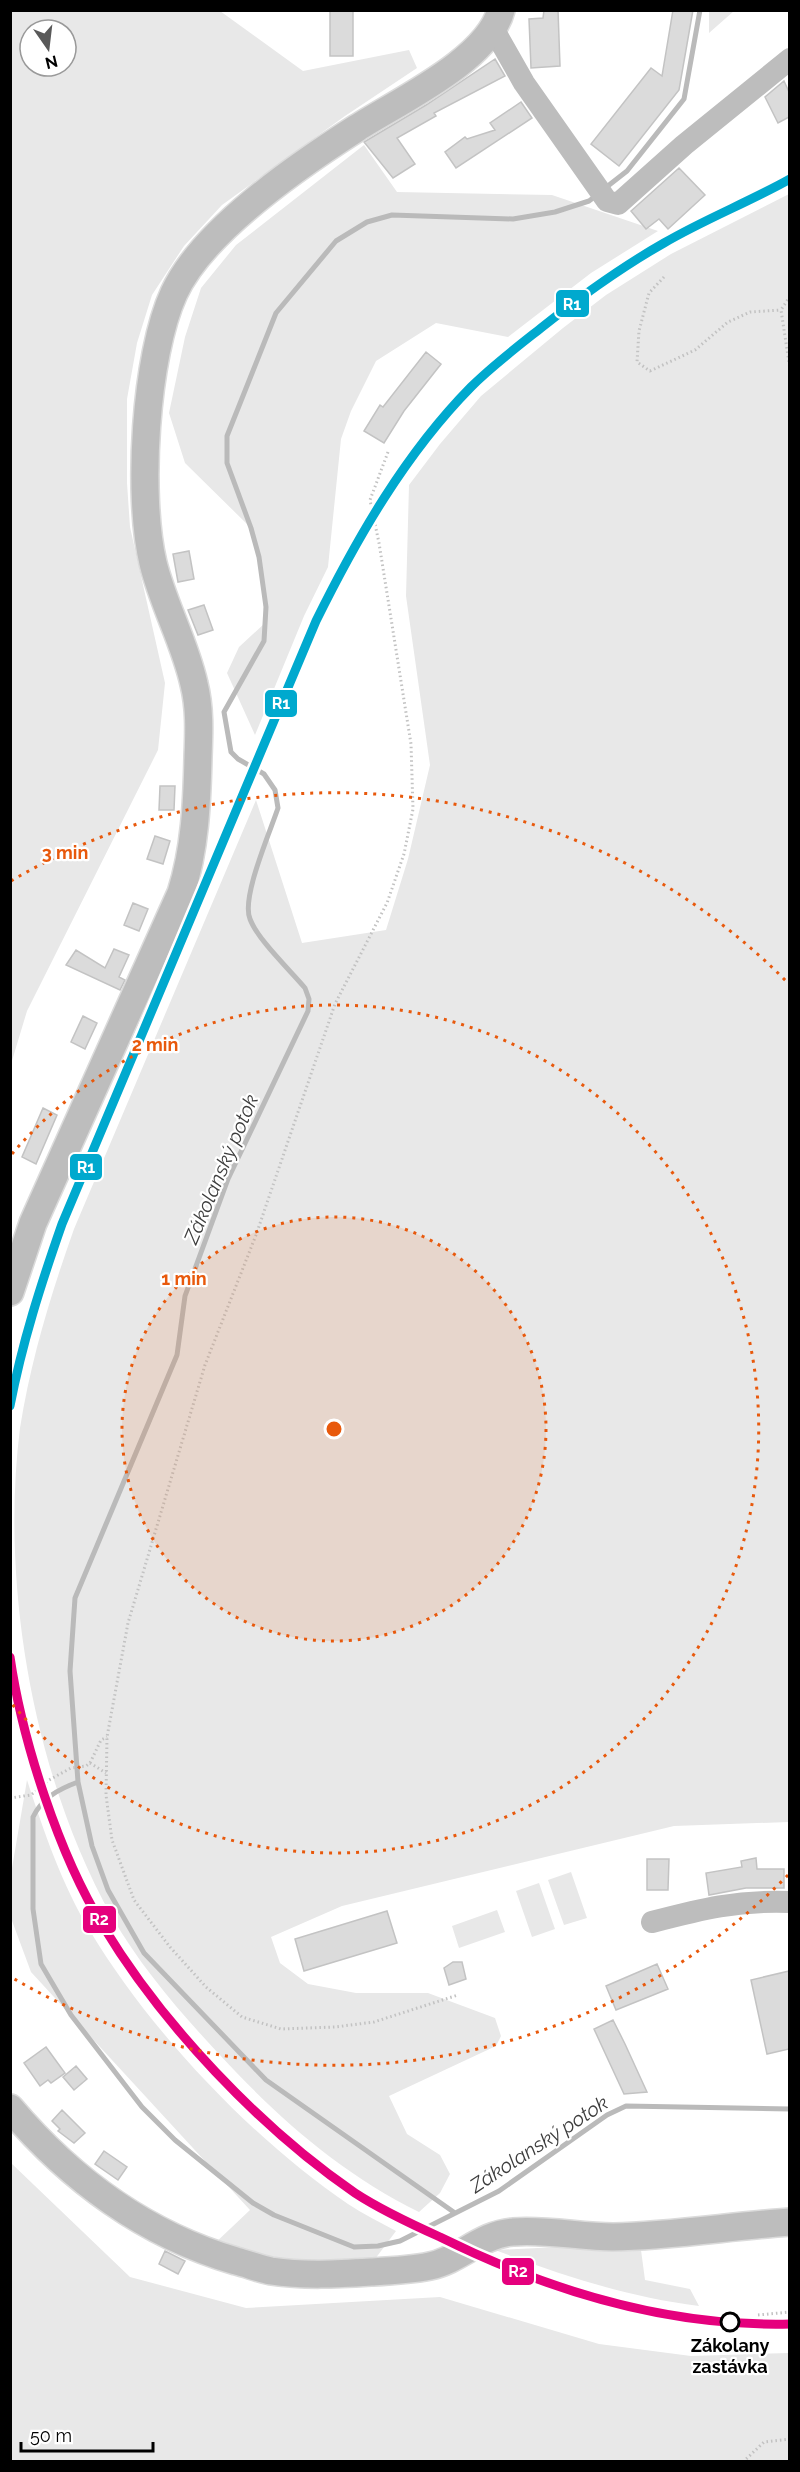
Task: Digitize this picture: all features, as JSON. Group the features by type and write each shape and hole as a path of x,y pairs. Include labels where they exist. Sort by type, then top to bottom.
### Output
{"main road":[{"path":"10,1292 33,1223 181,893 192,851 197,789 199,714 194,682 154,564 146,524 145,477 150,387 159,335 174,291 199,254 236,217 273,187 355,129 464,61 483,44 497,20"},
{"path":"10,2108 68,2169 140,2220 216,2255 271,2271 333,2275 431,2266 480,2241 511,2232 530,2231 596,2236 658,2235 789,2222"}],"street":[{"path":"497,20 524,83 607,201 618,204 684,145 789,59"},
{"path":"652,1922 711,1907 754,1901 789,1902"}],"path":[{"path":"664,277 648,293 639,331 636,362 650,371 695,350 728,322 750,312 781,310"},
{"path":"789,296 781,310 789,369"},
{"path":"388,452 370,501 379,543 411,744 414,809 404,854 387,903 335,1004 256,1234 205,1365 128,1623 107,1737 106,1795 112,1840 134,1900 206,1987 242,2017 280,2029 335,2027 374,2022 458,1995"},
{"path":"88,1764 101,1740 107,1737"},
{"path":"10,1798 31,1795 70,1768 88,1764 106,1773"},
{"path":"758,2314 789,2312"},
{"path":"743,2462 764,2442 789,2439"}],"shaded area":[{"path":"11,10 220,11 303,71 409,50 417,68 345,116 222,205 184,246 152,295 137,343 127,399 127,483 130,527 165,683 158,750 27,1011 11,1064"},
{"path":"709,10 734,11 709,33"},
{"path":"364,145 397,192 552,195 658,231 591,273 508,337 436,323 376,361 351,411 341,439 328,567 304,616 255,735 227,673 239,647 265,623 261,574 251,528 185,463 169,413 185,337 201,288 236,245"},
{"path":"789,194 789,1822 674,1826 342,1906 271,1937 280,1963 308,1984 356,1993 428,1993 495,2018 501,2036 496,2046 389,2096 407,2134 440,2155 450,2174 440,2193 419,2212 336,2161 263,2100 161,1988 112,1917 85,1863 62,1804 43,1743 29,1680 20,1616 15,1552 15,1489 20,1428 42,1327 74,1229 256,800 302,943 386,930 408,859 430,765 406,596 409,485 481,396 606,295 671,254"},
{"path":"27,1780 62,1877 90,1931 114,1969 173,2044 240,2115 312,2178 354,2208 396,2231 375,2259 272,2262 212,2246 250,2210 31,1972 11,1918 11,1874"},
{"path":"571,1872 587,1918 564,1925 548,1880"},
{"path":"539,1883 555,1929 532,1937 516,1891"},
{"path":"497,1910 505,1932 459,1948 452,1926"},
{"path":"10,2162 130,2277 246,2308 440,2297 599,2344 691,2356 789,2353 789,2461 11,2461"},
{"path":"558,2247 641,2250 645,2280 690,2289 699,2306 620,2291 495,2250"}],"building":[{"path":"330,10 353,10 353,56 330,56"},
{"path":"544,10 558,10 560,66 531,68 529,19 543,18"},
{"path":"673,10 693,10 679,90 619,166 591,144 651,68 662,76"},
{"path":"495,59 505,76 434,113 436,116 397,138 415,164 393,178 364,142 426,105"},
{"path":"784,81 789,92 789,117 778,123 765,97"},
{"path":"521,102 532,118 456,168 445,152 465,137 467,139 495,130 490,123"},
{"path":"679,168 705,195 668,229 659,219 646,229 631,211"},
{"path":"426,352 441,364 404,411 384,443 364,431 380,405 383,407"},
{"path":"189,551 194,579 178,582 173,554"},
{"path":"204,605 213,630 198,635 188,610"},
{"path":"160,786 175,786 174,810 159,810"},
{"path":"155,836 170,841 163,864 147,859"},
{"path":"133,903 148,909 139,931 124,925"},
{"path":"114,949 129,955 119,977 125,980 120,990 66,965 76,950 105,968"},
{"path":"83,1016 97,1023 85,1049 71,1042"},
{"path":"43,1108 57,1115 36,1164 22,1157"},
{"path":"756,1858 757,1869 784,1869 784,1888 746,1888 709,1895 706,1873 742,1867 741,1861"},
{"path":"647,1859 669,1859 668,1890 647,1890"},
{"path":"387,1911 397,1943 304,1971 295,1939"},
{"path":"453,1962 462,1962 466,1979 449,1985 444,1968"},
{"path":"657,1964 668,1989 616,2010 606,1986"},
{"path":"789,1971 789,2049 767,2054 751,1980"},
{"path":"613,2020 647,2092 624,2094 594,2029"},
{"path":"46,2047 65,2073 51,2083 48,2080 40,2086 24,2063"},
{"path":"76,2066 87,2079 74,2090 63,2077"},
{"path":"62,2110 85,2133 74,2143 58,2131 60,2129 52,2121"},
{"path":"104,2151 127,2167 118,2180 95,2164"},
{"path":"165,2251 185,2261 178,2274 159,2264"}],"waterway":[{"name":"Zákolanský potok","path":"604,189 627,171 684,99 700,10"},
{"name":"Zákolanský potok","path":"597,195 589,201 555,212 513,219 392,215 367,222 336,241 276,313 227,436 227,463 259,557 266,607 264,641 224,712 231,752 238,759 264,774 275,790 278,808 253,881 248,909 250,919 260,936 305,988 309,999 308,1011 228,1179 185,1296 177,1355 75,1598 70,1671 78,1782 52,1795 41,1804 33,1817 33,1909 41,1964 71,2015 142,2107 175,2140 253,2203 274,2215 354,2247 378,2246 400,2241 499,2191 607,2115 626,2106 790,2109"},
{"path":"78,1782 92,1846 108,1890 144,1953 266,2080 455,2213"}],"transit line":[{"name":"R1","path":"10,1406 20,1359 62,1224 316,621 348,559 384,498 425,440 471,387 570,305 680,234 790,179"},
{"name":"R2","path":"10,1657 23,1724 44,1796 72,1866 103,1926 154,2000 184,2036 249,2106 284,2138 319,2167 375,2205 407,2222 523,2274 609,2302 654,2312 698,2319 790,2324"}],"place":[{"name":"Zákolany zastávka","path":"730,2322"}]}
